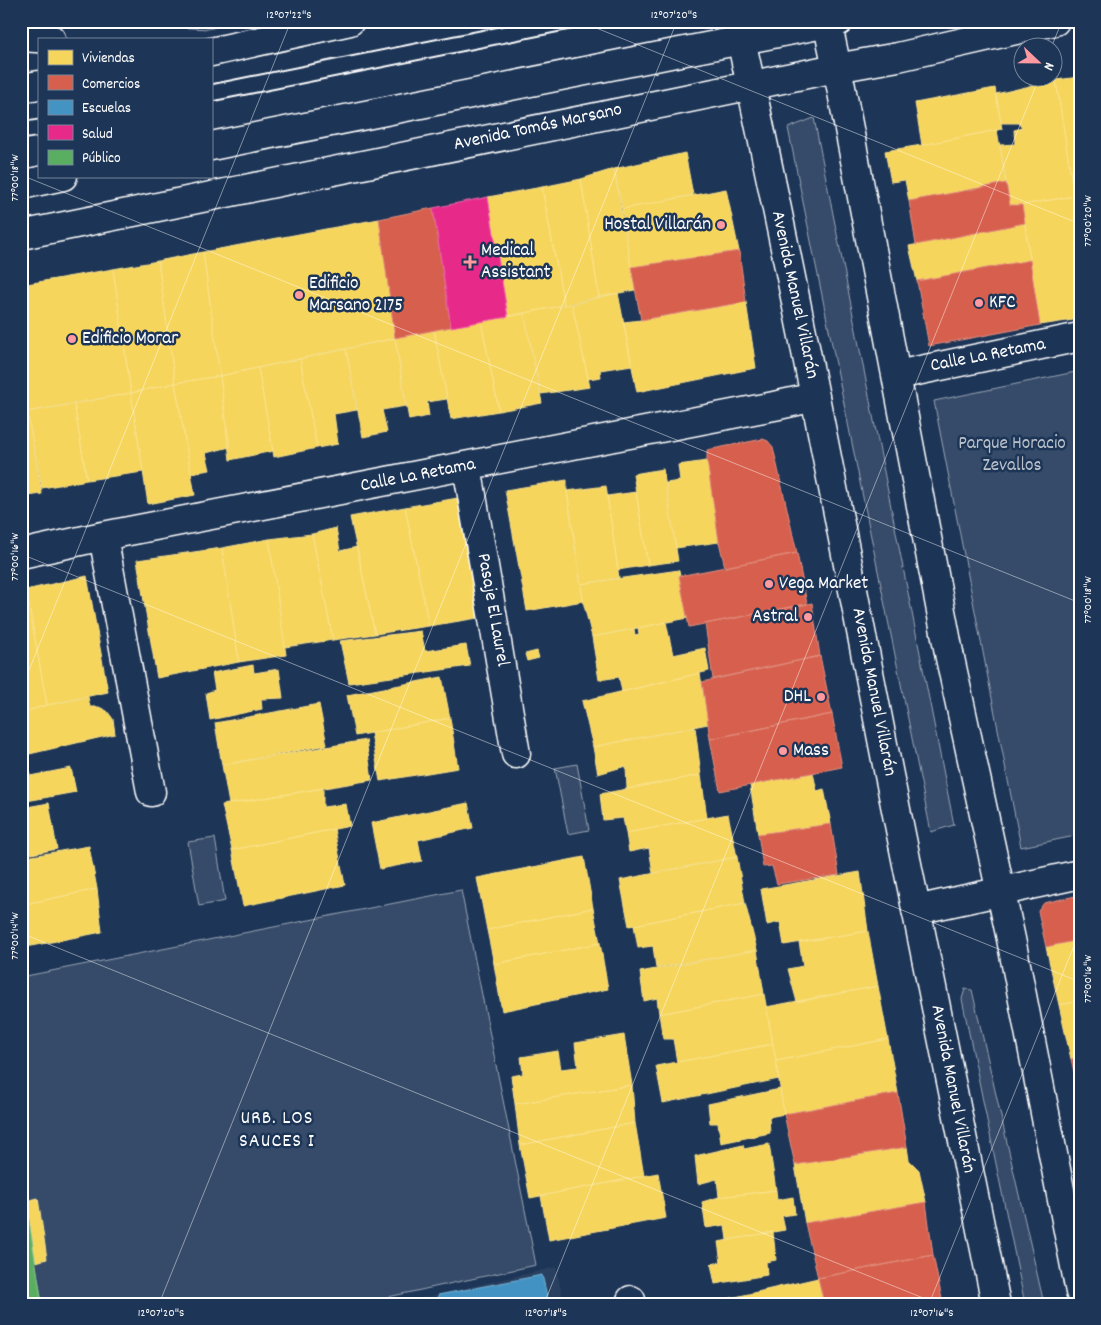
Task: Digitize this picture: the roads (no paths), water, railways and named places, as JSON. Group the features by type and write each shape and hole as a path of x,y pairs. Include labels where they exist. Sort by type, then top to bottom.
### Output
{"main road":[{"path":"215,50 350,21"},
{"name":"Avenida Tomás Marsano","path":"21,235 752,85 898,57 1055,21"},
{"path":"212,146 739,31 831,22 836,68 950,658 1011,939 1080,1292"},
{"name":"Avenida Manuel Villarán","path":"739,31 752,85 815,397 996,1304"},
{"path":"21,37 38,38"},
{"path":"21,88 38,85"},
{"path":"21,185 54,178"},
{"name":"Calle La Retama","path":"896,375 1080,337"},
{"name":"Calle La Retama","path":"21,554 103,536 815,397"},
{"name":"Pasaje El Laurel","path":"467,466 516,754"},
{"path":"103,536 151,792"},
{"path":"916,910 1080,874"}],"lane":[{"path":"212,93 570,21"},
{"path":"21,131 38,128"}],"place":[{"name":"Hostal Villarán","path":"721,225"},
{"name":"Medical Assistant","path":"470,262"},
{"name":"Edificio Marsano 2175","path":"299,295"},
{"name":"KFC","path":"979,303"},
{"name":"Edificio Morar","path":"72,339"},
{"name":"Vega Market","path":"769,584"},
{"name":"Astral","path":"808,617"},
{"name":"DHL","path":"821,697"},
{"name":"Mass","path":"783,751"}],"district":[{"name":"URB. LOS SAUCES I","path":"277,1130"}],"park label":[{"name":"Parque Horacio Zevallos","path":"1012,455"}]}
